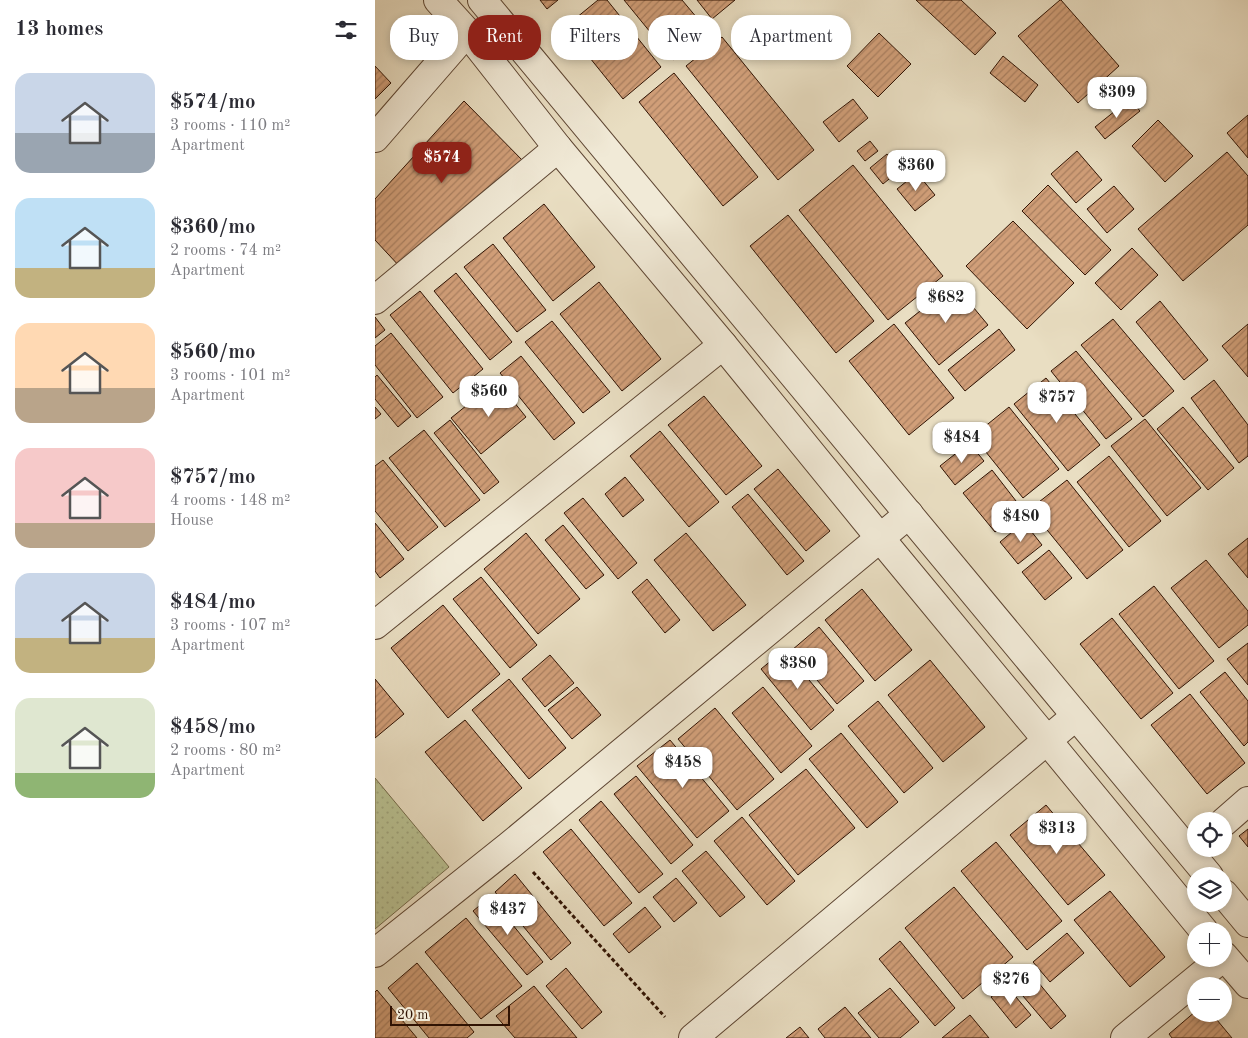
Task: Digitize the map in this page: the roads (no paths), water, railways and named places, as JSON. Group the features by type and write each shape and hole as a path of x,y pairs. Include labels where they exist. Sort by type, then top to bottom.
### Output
{"street":[{"path":"438,0 467,32 558,148 723,345 1197,922"},
{"path":"482,0 1076,716 1187,842"},
{"path":"375,138 467,32"},
{"path":"375,300 558,148"},
{"path":"375,625 723,345"},
{"path":"375,953 509,846 909,514"},
{"path":"693,1038 1076,716"},
{"path":"1232,815 1248,801"},
{"path":"1232,904 1248,923"},
{"path":"1125,1038 1211,967"},
{"path":"1232,967 1248,984"}]}
